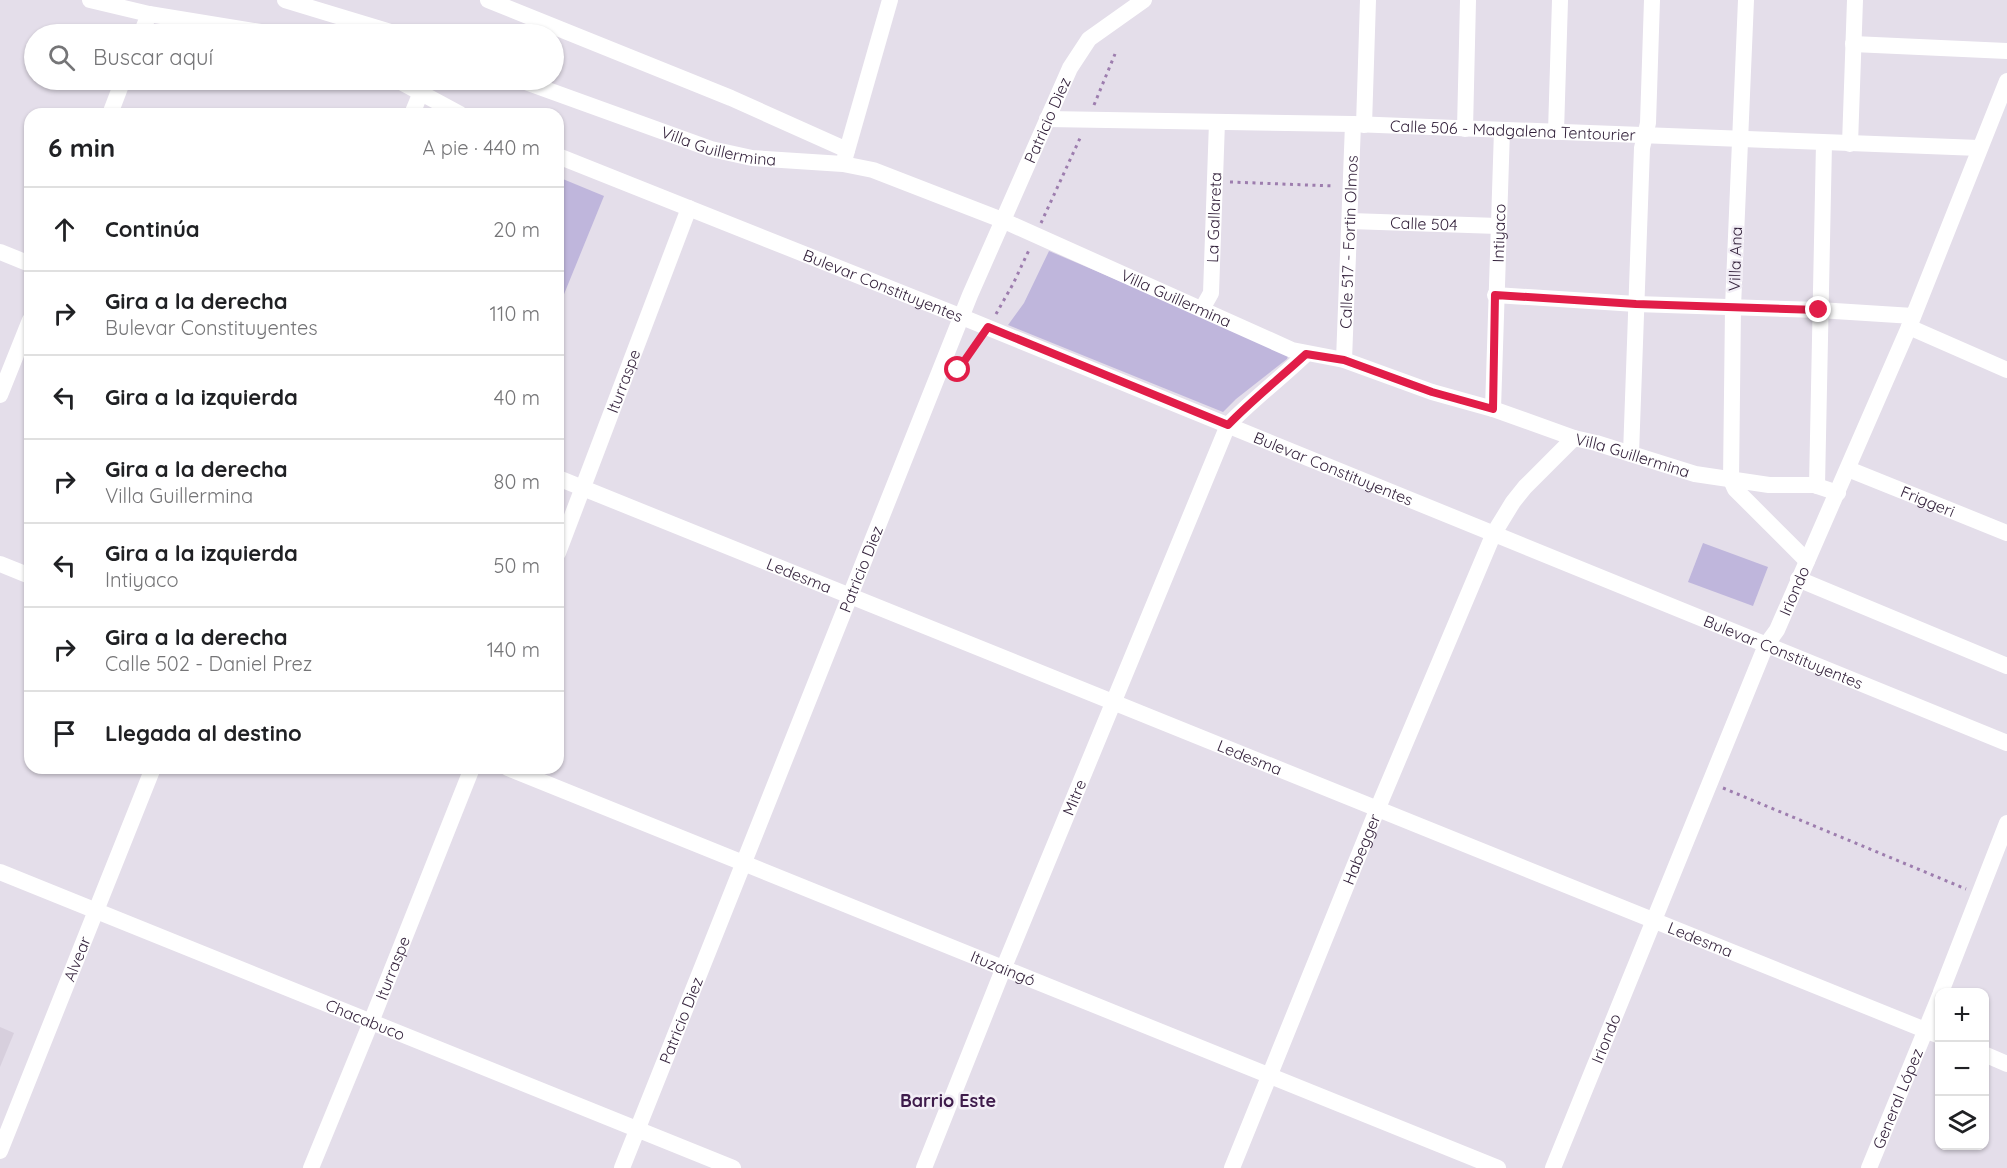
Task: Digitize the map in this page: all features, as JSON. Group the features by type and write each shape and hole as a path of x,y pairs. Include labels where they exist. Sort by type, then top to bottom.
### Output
{"street":[{"path":"90,0 148,14 210,24"},
{"path":"285,0 370,24"},
{"path":"488,0 548,24"},
{"path":"564,31 731,98 845,157 890,0"},
{"name":"Patricio Diez","path":"622,1168 962,317 1047,119 1070,68 1089,39 1144,0"},
{"name":"Calle 517 - Fortin Olmos","path":"1344,360 1351,186 1368,0"},
{"path":"1465,129 1468,0"},
{"path":"1556,132 1560,0"},
{"path":"1631,454 1636,304 1644,135 1648,123 1652,0"},
{"name":"Villa Ana","path":"1731,480 1733,307 1746,0"},
{"path":"1850,144 1855,0"},
{"path":"144,24 148,14"},
{"path":"1853,44 2007,51"},
{"name":"Iriondo","path":"1553,1168 1766,645 1777,630 1838,493 1911,321 2007,81"},
{"path":"112,108 119,90"},
{"path":"417,90 449,108"},
{"name":"Villa Guillermina","path":"548,90 711,149 752,158 845,157 1002,220 1293,350 1344,360 1432,392 1493,409 1574,438 1695,474 1769,485 1817,486 1838,493"},
{"path":"414,108 421,92"},
{"name":"Calle 506 - Madgalena Tentourier","path":"1047,119 1358,125 1979,148"},
{"name":"La Gallareta","path":"1202,309 1211,293 1213,182 1217,122"},
{"name":"Intiyaco","path":"1493,409 1502,130"},
{"path":"1817,486 1824,143"},
{"name":"Bulevar Constituyentes","path":"564,158 988,327 2007,743"},
{"name":"Iturraspe","path":"564,538 689,208"},
{"name":"Calle 504","path":"1350,221 1498,226"},
{"path":"0,252 24,262"},
{"path":"1495,295 1636,304 1819,310 1911,321 2007,370"},
{"path":"0,395 24,335"},
{"path":"1228,425 1250,402 1275,383 1306,354"},
{"name":"Mitre","path":"924,1168 1228,425"},
{"name":"Habegger","path":"1232,1168 1377,810 1494,533 1512,502 1574,438"},
{"name":"Friggeri","path":"1848,469 2007,533"},
{"path":"1731,480 1735,489 1807,561"},
{"name":"Ledesma","path":"564,481 1933,1033"},
{"path":"0,564 24,574"},
{"path":"1798,579 2007,666"},
{"name":"Alvear","path":"0,1151 151,774"},
{"name":"Iturraspe","path":"311,1168 372,1022 469,774"},
{"name":"Ituzaingó","path":"523,774 1498,1168"},
{"name":"General López","path":"1942,988 2007,823"},
{"name":"Chacabuco","path":"0,872 733,1168"},
{"name":"General López","path":"1869,1168 1933,1033"},
{"path":"1989,1056 2007,1064"}],"path":[{"path":"958,370 988,327 1013,284 1115,54"},
{"path":"1213,182 1351,186"},
{"path":"1710,782 1979,895"}],"shaded area":[{"path":"564,179 604,196 564,294"},
{"path":"1049,251 1289,353 1287,359 1223,412 1008,325 1024,303"},
{"path":"1703,543 1768,567 1753,606 1688,582"},
{"path":"0,1027 14,1033 0,1067"}],"district":[{"name":"Barrio Este","path":"948,1101"}],"route":[{"path":"958,370 988,327 1228,425 1250,402 1275,383 1306,354 1344,360 1432,392 1493,409 1495,295 1636,304 1819,310"}]}
